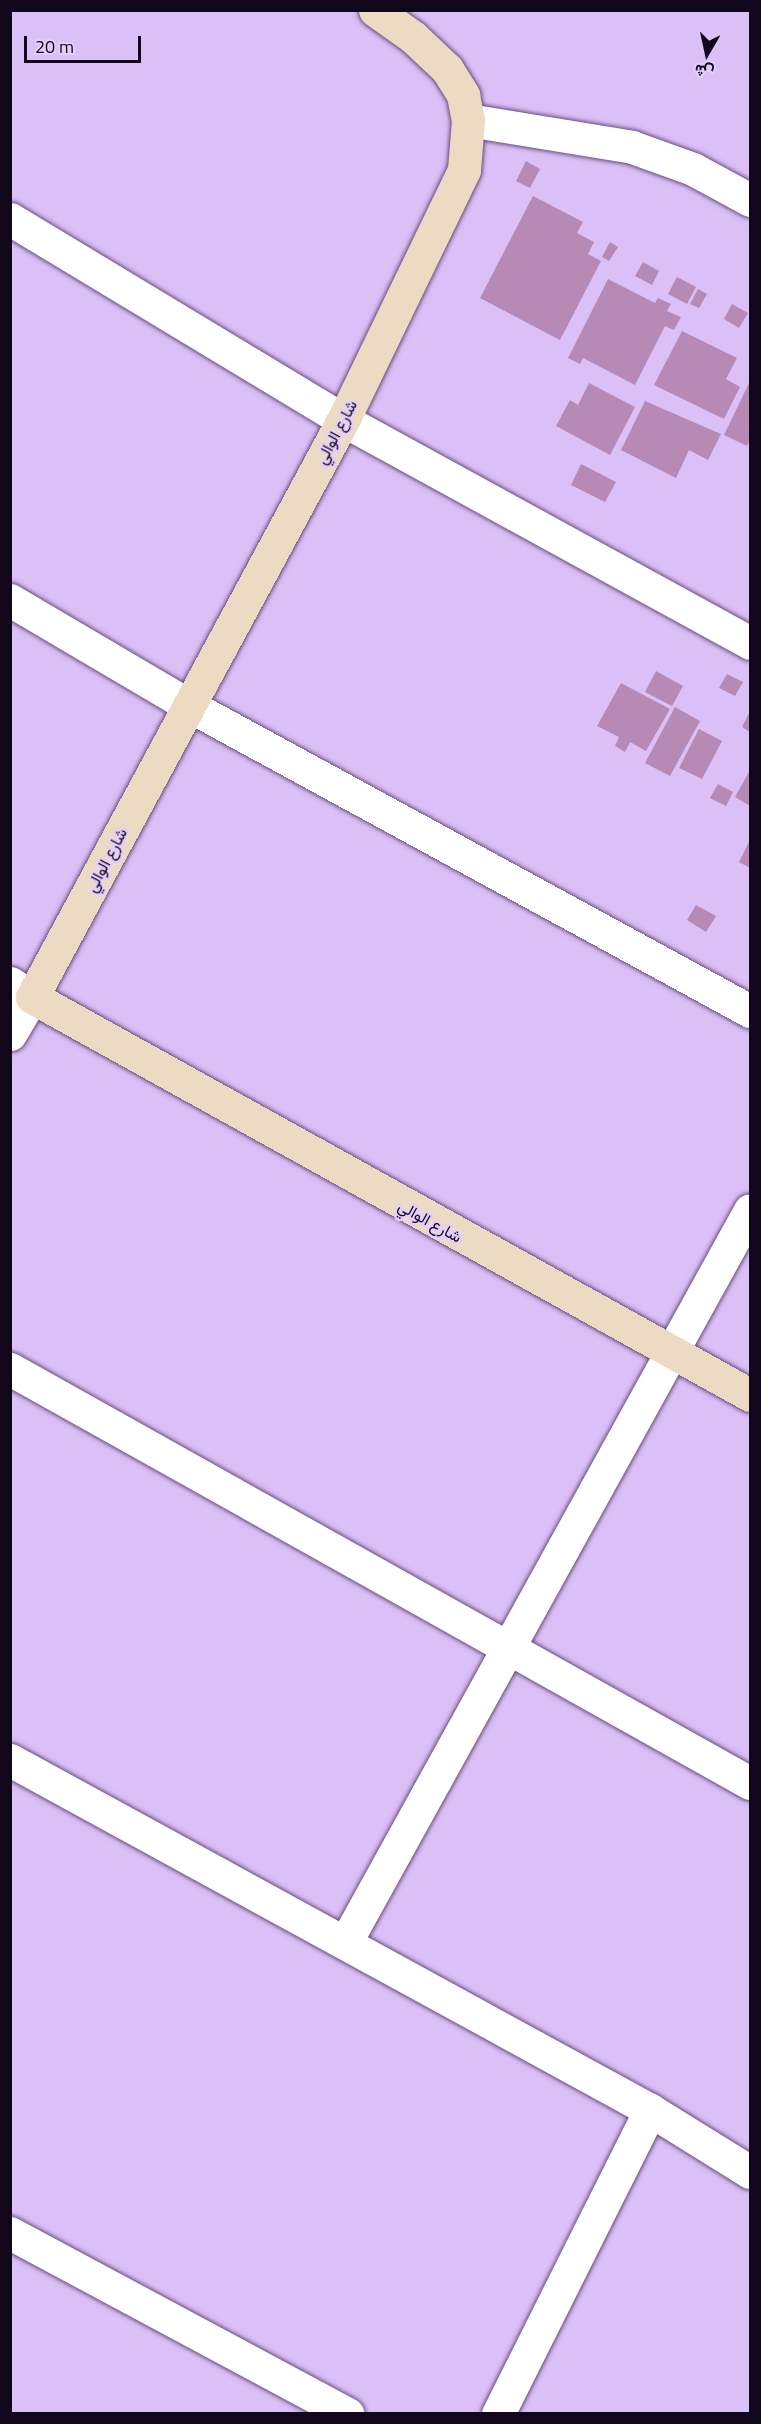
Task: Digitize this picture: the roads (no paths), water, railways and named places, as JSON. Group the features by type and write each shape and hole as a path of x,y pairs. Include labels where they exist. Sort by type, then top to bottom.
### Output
{"main road":[{"name":"شارع الوالي","path":"375,10 413,37 447,69 463,95 468,120 464,170 455,196 343,420 188,705 21,990 670,1354 750,1395"}],"street":[{"path":"468,120 632,147 693,169 750,200"},
{"path":"10,219 343,420 750,643"},
{"path":"10,600 188,705 750,1011"},
{"path":"10,1034 21,990"},
{"path":"345,1943 508,1644 750,1210"},
{"path":"10,1369 508,1644 750,1783"},
{"path":"10,1760 650,2110 750,2172"},
{"path":"498,2414 650,2110"},
{"path":"10,2233 348,2414"}]}
